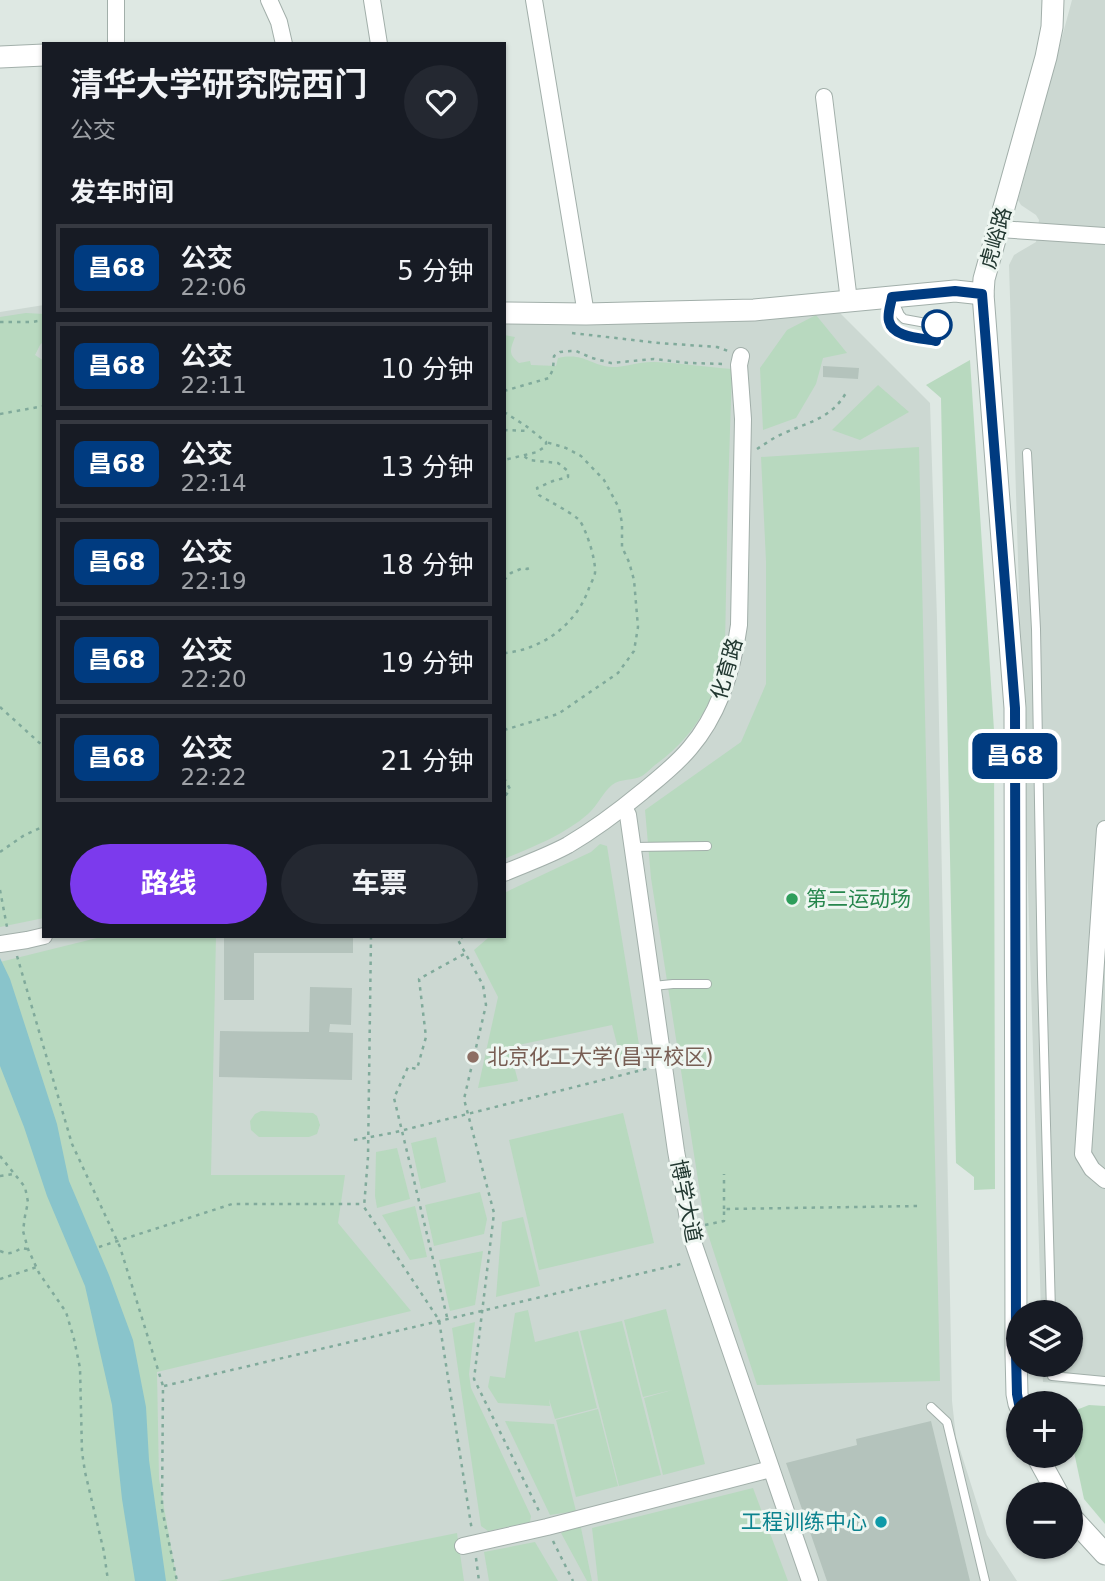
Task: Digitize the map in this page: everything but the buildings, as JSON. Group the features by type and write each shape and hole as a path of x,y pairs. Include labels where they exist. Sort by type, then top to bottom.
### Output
{"street":[{"path":"116,0 117,42"},
{"path":"269,0 279,22 284,42"},
{"path":"372,0 379,42"},
{"path":"534,0 586,314"},
{"name":"虎峪路","path":"1017,1391 1015,708 982,294 1046,57 1052,27 1053,0"},
{"path":"0,57 42,55"},
{"path":"824,97 849,301"},
{"path":"999,229 1105,236"},
{"path":"506,313 754,310 955,291 982,294"},
{"name":"化育路","path":"506,872 566,846 624,807 690,749 713,713 726,683 736,648 739,625 743,419 740,360"},
{"name":"博学大道","path":"624,807 628,815 676,1151 691,1236 810,1581"},
{"path":"1105,830 1083,1154 1092,1169 1105,1180"},
{"path":"7,939 27,940 42,936"},
{"path":"468,1544 547,1527 771,1469"},
{"path":"1083,1530 1105,1554"}],"lane":[{"path":"892,297 904,319 937,325 936,341 901,334 892,327 888,320 892,297"},
{"path":"1027,453 1036,629 1051,1300"},
{"path":"633,848 707,845"},
{"path":"653,986 707,984"},
{"path":"1063,1377 1105,1381"},
{"path":"931,1407 947,1422 985,1581"}],"path":[{"path":"0,322 42,320"},
{"path":"568,332 717,347 740,360"},
{"path":"506,390 549,378 554,356 560,352 576,351 611,363 654,359 689,363 740,360"},
{"path":"742,458 780,435 814,422 840,404 847,391"},
{"path":"0,414 42,406"},
{"path":"506,413 546,442 582,456 604,480 619,508 622,547 634,580 638,627 635,652 618,673 558,714 506,729"},
{"path":"506,430 531,430"},
{"path":"506,460 544,449 546,442"},
{"path":"506,653 524,650 548,639 570,622 586,597 595,573 593,556 579,518 539,495 537,488 568,477 568,471 558,463 529,460 524,456"},
{"path":"506,578 511,573 532,567"},
{"path":"0,707 42,745"},
{"path":"0,852 42,827"},
{"path":"0,890 7,939 16,954 72,1144 117,1241 163,1386 162,1509 177,1581"},
{"path":"371,938 368,1157 364,1207 439,1320 468,1544 480,1581"},
{"path":"461,938 458,940 484,985 486,1005 464,1099 494,1213 474,1379 572,1581"},
{"path":"447,1318 394,1098 408,1068 417,1069 426,1037 419,979 466,953"},
{"path":"354,1140 664,1064"},
{"path":"0,1156 25,1187 28,1202 23,1231 28,1249 66,1312 76,1348 82,1396 82,1452 108,1581"},
{"path":"0,1176 14,1174"},
{"path":"700,1226 724,1221 724,1174"},
{"path":"99,1247 232,1204 364,1204"},
{"path":"724,1209 920,1206"},
{"path":"0,1251 6,1254 21,1248 28,1249"},
{"path":"163,1386 699,1260"},
{"path":"0,1279 37,1267"}],"shaded area":[{"path":"1072,0 1105,0 1105,1387 1043,1382 1043,1377 1083,1377 1083,1300 1041,1300 1009,265 1014,255 1036,242 1039,220 1018,200"},
{"name":"北京化工大学(昌平校区)","path":"42,305 42,938 506,938 506,321 838,311 930,403 937,619 952,1401 956,1437 987,1535 1017,1581 0,1581 0,312"}],"green space":[{"path":"42,314 42,343 35,355 42,360 42,918 0,927 0,317"},
{"path":"816,315 847,353 823,358 816,384 796,418 763,430 760,368 787,330"},
{"path":"506,335 515,337 511,352 515,360 519,363 530,361 531,365 556,366 558,358 574,357 612,367 655,362 732,369 725,645 723,662 712,695 695,725 672,751 638,778 612,785 592,810 548,840 506,858"},
{"path":"970,360 994,730 995,1189 974,1190 974,1177 956,1163 941,398 926,385"},
{"path":"878,385 909,412 860,440 832,430"},
{"name":"第二运动场","path":"919,447 940,1381 757,1385 705,1225 651,878 645,810 741,742 766,684 766,561 761,457"},
{"path":"600,844 607,846 640,1051 622,1063 612,1025 509,1047 518,1081 478,1088 498,997 474,950 488,938 506,938 506,892 591,852"},
{"path":"97,938 216,938 211,1175 345,1175 338,1223 411,1311 157,1372 159,1479 177,1581 0,1581 0,962"},
{"path":"261,1111 313,1113 320,1125 317,1134 309,1137 259,1137 251,1130 250,1121"},
{"path":"623,1113 654,1243 539,1270 509,1140"},
{"path":"436,1137 446,1182 421,1189 411,1143"},
{"path":"397,1148 410,1199 377,1208 376,1152"},
{"path":"480,1192 487,1219 484,1234 434,1246 425,1205"},
{"path":"415,1206 427,1257 410,1260 382,1215"},
{"path":"523,1217 540,1286 496,1297 502,1222"},
{"path":"483,1251 475,1305 450,1311 439,1260"},
{"path":"666,1309 705,1464 663,1475 644,1398 672,1390 643,1397 624,1320"},
{"path":"528,1310 535,1342 578,1331 597,1408 555,1419 549,1399 550,1406 498,1403 488,1387 490,1376 505,1378 515,1313"},
{"path":"622,1321 661,1475 619,1486 580,1331"},
{"path":"475,1322 469,1374 471,1388 531,1516 530,1522 488,1531 481,1526 452,1328"},
{"path":"1105,1406 1105,1524 1084,1499 1083,1482 1080,1482 1077,1468 1083,1468 1083,1407"},
{"path":"598,1409 618,1486 576,1497 556,1420"},
{"path":"505,1421 554,1424 576,1511 550,1515"},
{"path":"753,1488 788,1581 598,1581 592,1528"},
{"path":"580,1523 592,1581 587,1581 561,1533"},
{"path":"457,1533 464,1581 218,1581"},
{"path":"535,1542 558,1581 489,1581 484,1552"}],"water":[{"path":"0,958 10,979 57,1124 69,1181 133,1340 146,1407 149,1460 166,1581 135,1581 122,1499 112,1405 85,1286 47,1196 0,1066"}],"bus line":[{"name":"昌68","path":"937,325 936,341 901,334 888,320 892,297 955,291 982,294 1015,708 1017,1391"}],"place":[{"name":"第二运动场","path":"792,899"},
{"name":"北京化工大学(昌平校区)","path":"473,1057"},
{"name":"工程训练中心","path":"881,1522"}]}
